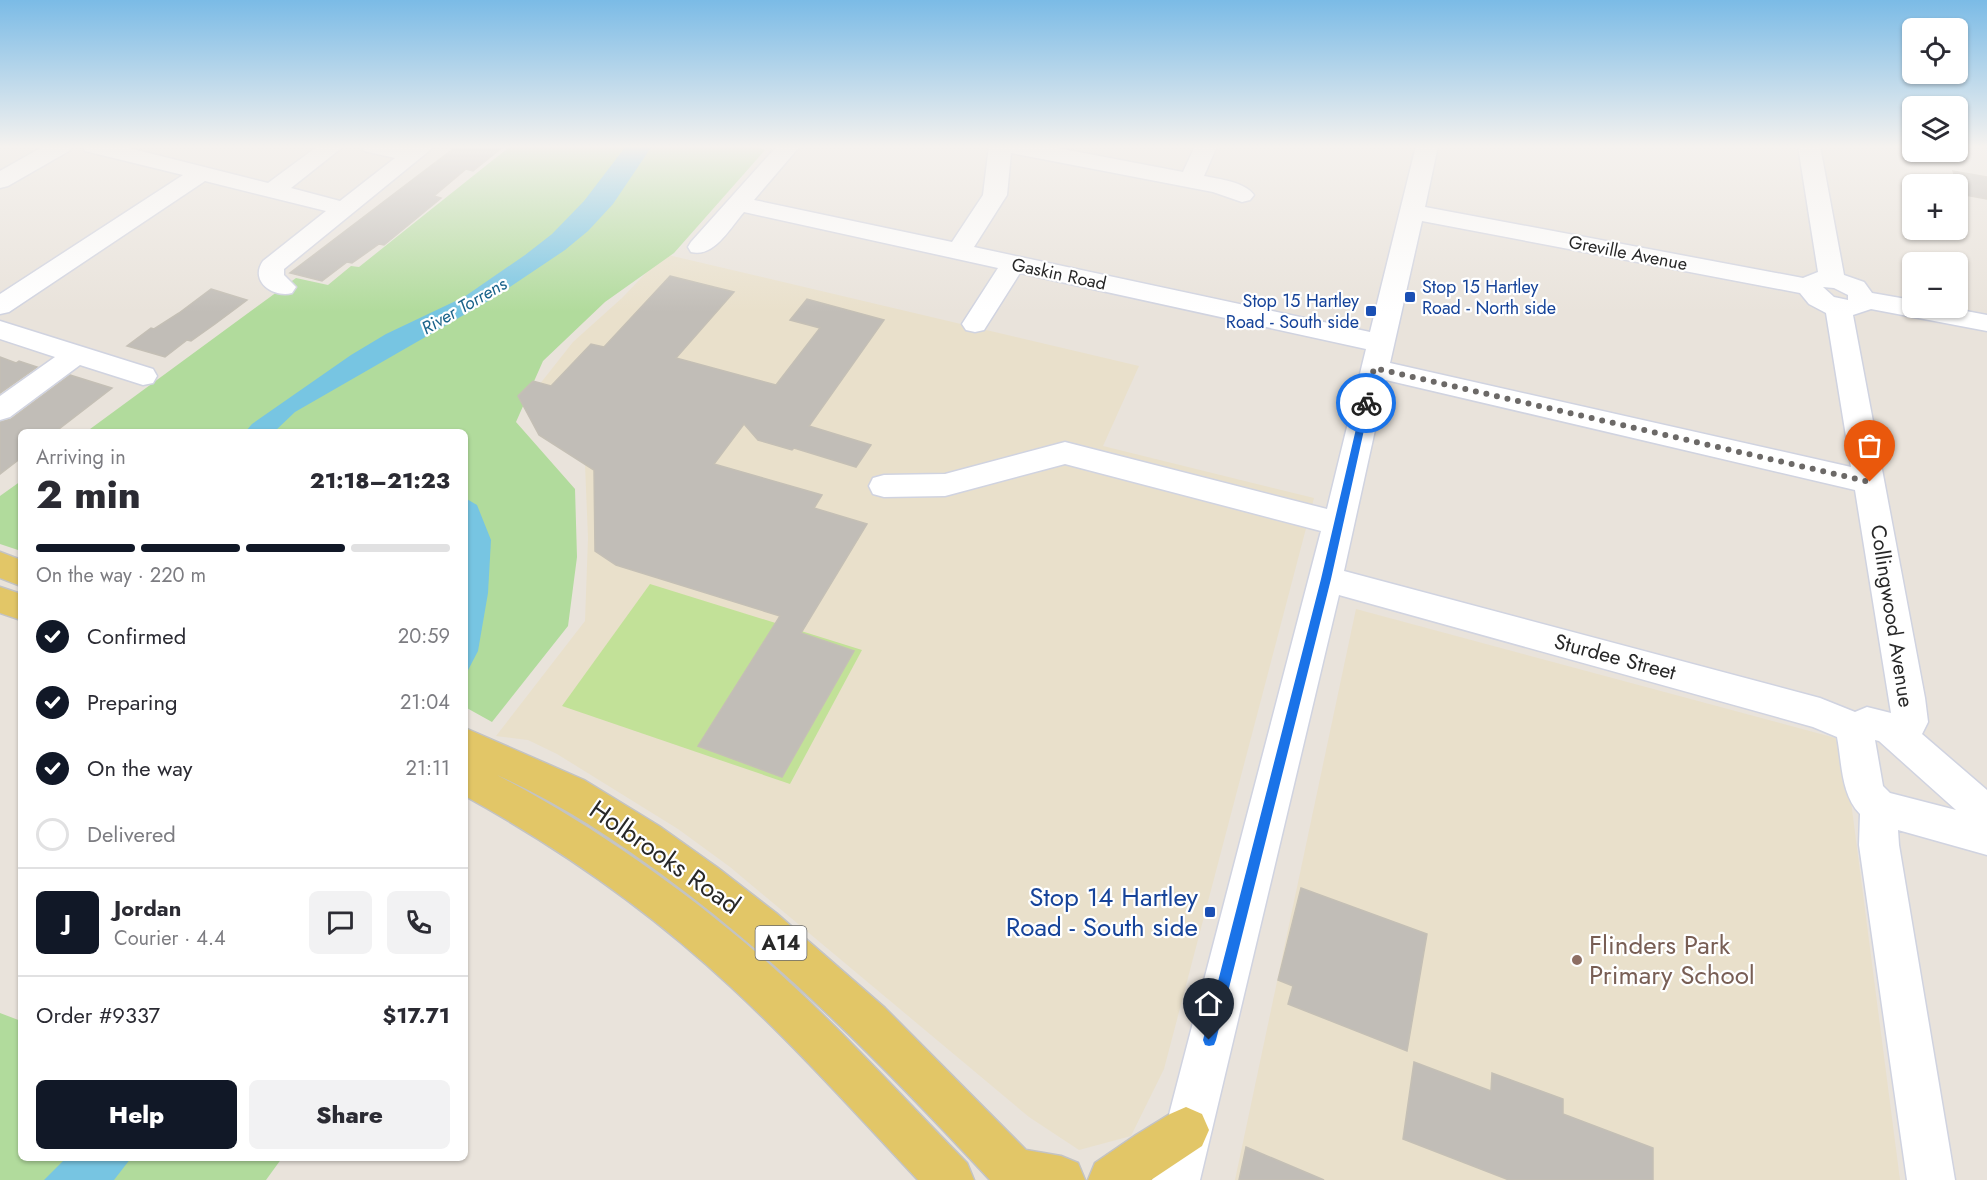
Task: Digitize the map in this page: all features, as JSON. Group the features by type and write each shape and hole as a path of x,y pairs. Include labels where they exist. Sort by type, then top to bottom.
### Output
{"main road":[{"path":"0,566 18,572"},
{"path":"0,600 18,606"},
{"name":"Holbrooks Road","path":"476,760 582,799 693,872 774,938 864,1019 1017,1175"},
{"name":"Holbrooks Road","path":"476,760 555,828 642,887 714,944 826,1051 950,1180"},
{"path":"1112,1180 1152,1150 1186,1130"},
{"path":"1017,1175 1061,1180"}],"street":[{"path":"0,306 159,201"},
{"path":"310,201 345,209"},
{"path":"283,287 271,278 272,266 355,201"},
{"path":"700,247 742,201"},
{"path":"958,252 991,201"},
{"path":"1176,1180 1186,1130 1326,579 1414,201"},
{"name":"Collingwood Avenue","path":"1819,201 1907,698 1910,723 1900,735 1987,814"},
{"name":"Gaskin Road","path":"739,204 1013,264 1870,482"},
{"name":"Greville Avenue","path":"1412,212 1987,323"},
{"path":"975,324 1013,264"},
{"path":"0,312 3,315 0,324"},
{"path":"0,330 143,376"},
{"path":"0,410 76,355"},
{"path":"884,486 945,484 1065,453 1338,524"},
{"name":"Sturdee Street","path":"1326,579 1820,713 1854,728 1867,723 1878,724 1900,735"},
{"path":"1854,728 1866,794 1879,807 1987,837"},
{"path":"1879,807 1879,845 1931,1180"}],"shaded area":[{"path":"664,254 1139,366 1103,446 1314,498 1164,1069 1131,1136 1079,1150 1029,1117 730,867 678,829 557,754 528,740 496,736 585,621 588,538 585,464 528,399 573,342 622,298"},
{"name":"Flinders Park Primary School","path":"1356,609 1843,740 1900,1180 1235,1180"}],"green space":[{"path":"442,201 720,201 674,253 605,302 543,361 516,422 575,489 577,557 568,626 492,722 468,709 468,429 90,429 296,278 328,285 351,266 359,267"},
{"path":"18,483 18,550 0,544 0,496"},
{"path":"650,584 862,650 790,784 562,706"},
{"path":"0,1013 18,1020 18,1161 280,1161 266,1180 0,1180"}],"water":[{"name":"River Torrens","path":"584,201 615,201 588,231 565,250 495,297 295,412 277,429 248,429 351,355 386,334 464,297 552,234"},
{"path":"468,500 477,505 491,540 488,593 478,651 468,670"},
{"path":"63,1161 129,1161 114,1180 44,1180"}],"building":[{"path":"385,201 437,201 384,245 379,244 352,263 347,262 322,281 290,273"},
{"path":"670,276 734,292 676,358 776,385 820,328 790,320 807,299 884,320 809,426 871,445 856,467 794,448 792,450 758,440 744,424 714,464 822,495 814,508 867,524 801,633 854,651 782,777 698,746 780,616 616,565 595,551 594,470 539,435 518,396 533,381 551,386 591,344 604,347"},
{"path":"211,289 247,300 165,357 127,346 151,328 154,329 179,313"},
{"path":"0,357 16,363 19,361 37,367 0,393"},
{"path":"70,375 112,388 59,429 18,429 18,460 0,474 0,422 11,419"},
{"path":"1301,888 1427,934 1407,1051 1288,1004 1293,986 1278,980"},
{"path":"1414,1062 1491,1091 1492,1073 1563,1099 1563,1114 1653,1148 1653,1180 1509,1180 1403,1139"},
{"path":"1246,1147 1324,1180 1239,1180"}],"way so far":[{"path":"1366,403 1374,368 1870,482"}],"place":[{"name":"Stop 15 Hartley Road - North side","path":"1410,297"},
{"name":"Stop 15 Hartley Road - South side","path":"1371,311"},
{"name":"Stop 14 Hartley Road - South side","path":"1210,912"},
{"name":"Flinders Park Primary School","path":"1577,960"}],"route":[{"path":"1209,1040 1326,579 1366,403"}]}
